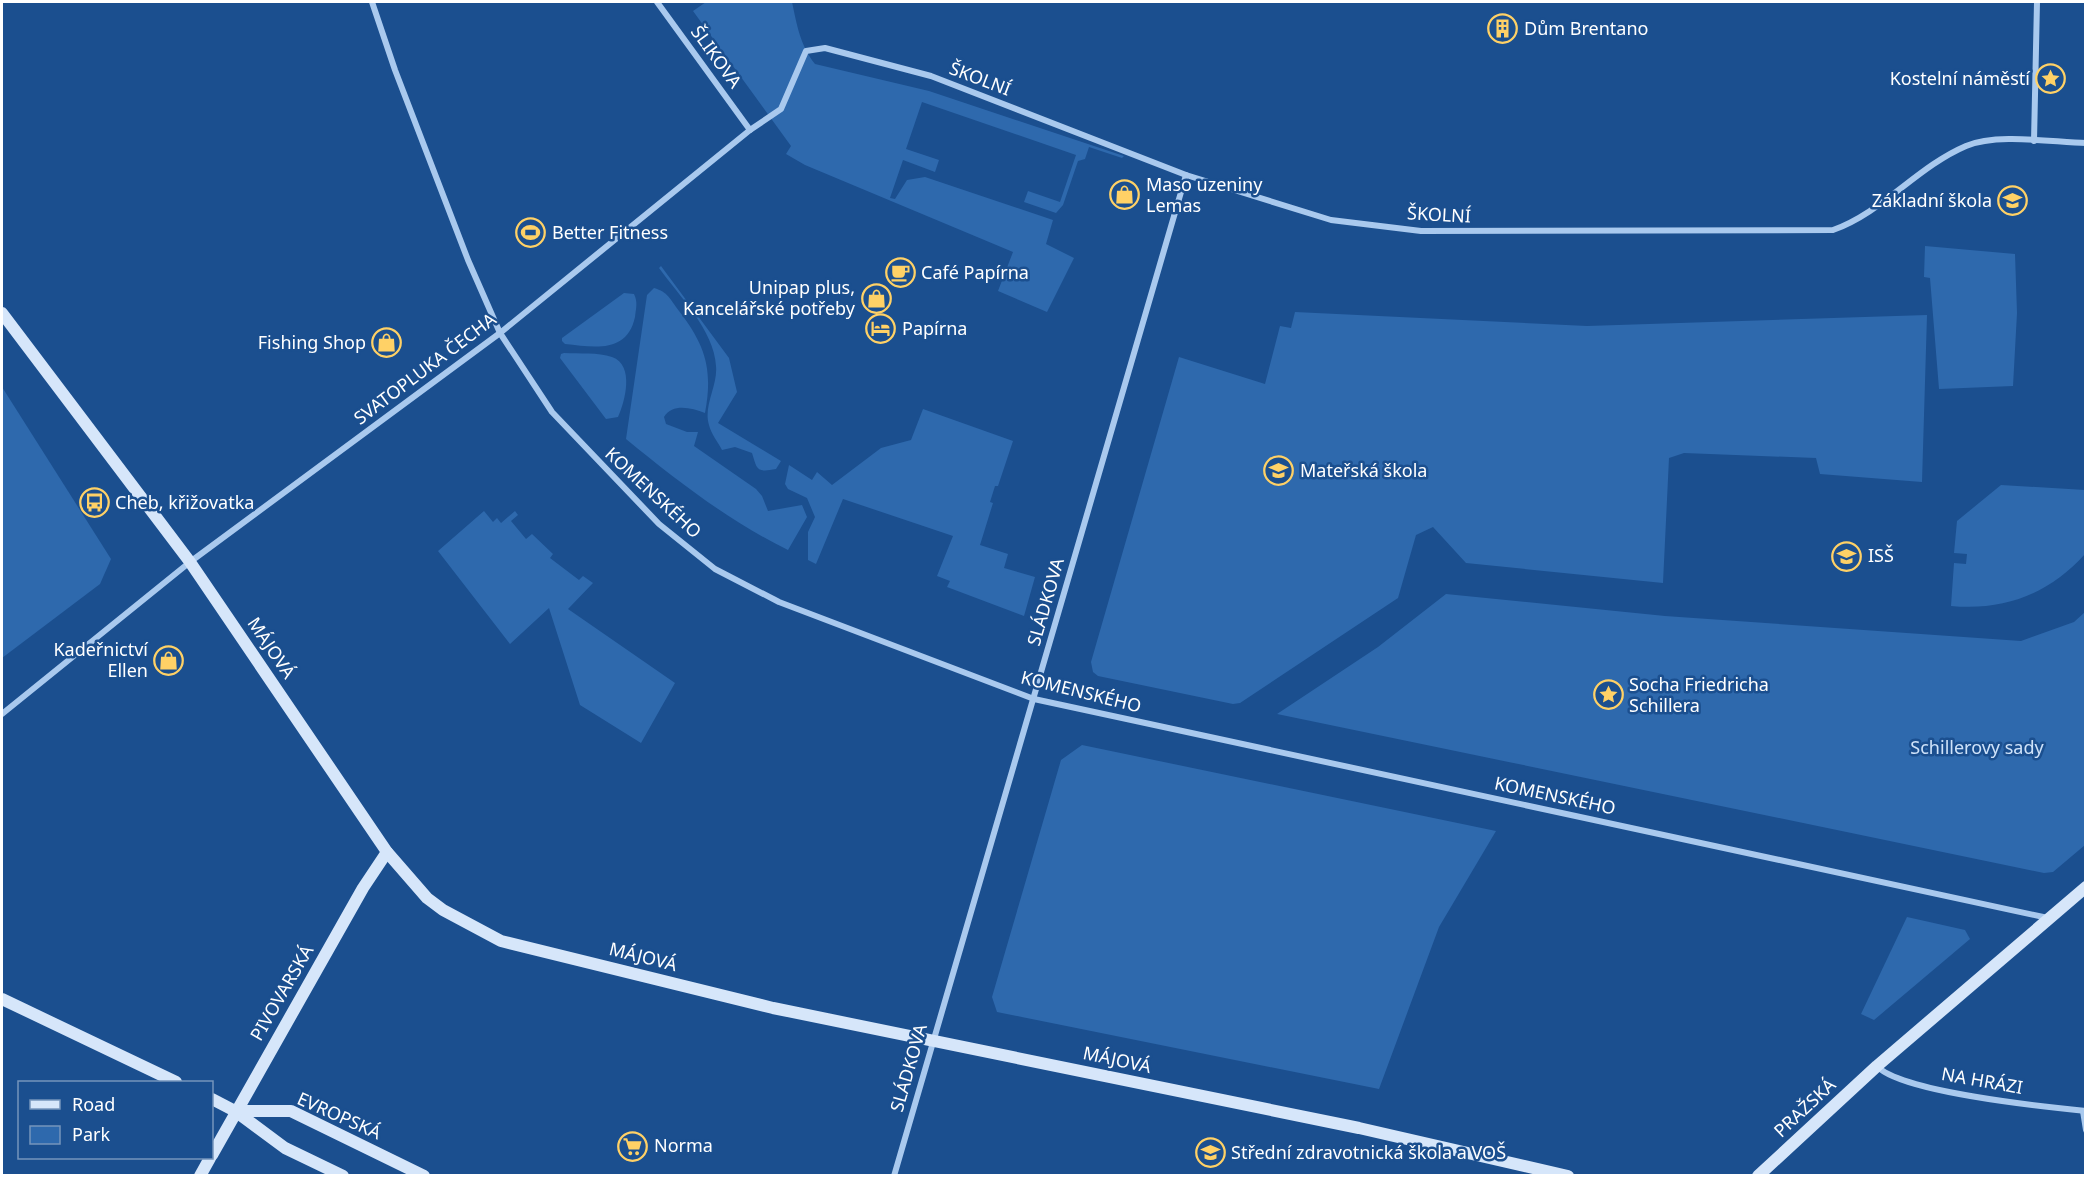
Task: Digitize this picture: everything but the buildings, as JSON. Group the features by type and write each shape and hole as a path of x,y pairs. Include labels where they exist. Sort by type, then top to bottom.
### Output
{"street":[{"name":"KOMENSKÉHO","path":"372,2 403,92 468,260 500,333 552,412 659,524 715,569 779,602 1034,699 2048,918"},
{"name":"ŠLIKOVA","path":"657,2 750,130"},
{"path":"2037,2 2034,141 2085,142"},
{"name":"SVATOPLUKA ČECHA","path":"2,714 190,562 500,333 750,130 781,109 806,51 825,48 846,52"},
{"name":"ŠKOLNÍ","path":"846,52 931,76 1186,175 1331,220 1421,231 1833,230 1856,222 1945,157 1967,145 1995,139 2034,141"},
{"name":"SLÁDKOVA","path":"894,1176 1186,175"},
{"name":"MÁJOVÁ","path":"2,313 190,562 387,852 427,898 443,910 501,941 773,1008 1347,1126 1568,1176"},
{"name":"PIVOVARSKÁ","path":"213,1152 363,888 387,852"},
{"name":"PRAŽSKÁ","path":"1758,1176 1877,1066 2085,887"},
{"path":"2,999 172,1081"},
{"name":"NA HRÁZI","path":"1877,1066 1891,1077 1923,1086 2001,1101 2084,1111"},
{"name":"EVROPSKÁ","path":"213,1100 236,1111 285,1148 343,1176"},
{"name":"EVROPSKÁ","path":"236,1111 291,1111 424,1176"},
{"path":"2084,1111 2085,1130"},
{"name":"PIVOVARSKÁ","path":"200,1176 209,1159"}],"green space":[{"path":"706,2 792,2 802,42 815,64 929,91 1124,156 1122,158 1089,147 1085,159 1078,161 1063,205 1056,213 1024,202 1028,191 1060,202 1076,155 922,102 906,149 939,160 935,172 903,160 890,198 895,199 907,180 925,177 1053,220 1046,244 1074,258 1047,312 998,291 1013,252 805,165 786,154 791,146 693,11"},
{"path":"1925,246 2015,254 2017,313 2013,386 1939,389 1930,278 1924,277"},
{"path":"661,266 729,358 737,392 718,423 781,461 776,469 758,469 752,453 735,447 722,450 713,435 708,410 716,373 714,353 702,327 659,268"},
{"path":"654,288 668,296 696,336 707,371 705,413 688,408 677,408 664,417 666,424 687,432 698,432 694,446 756,489 762,496 768,511 802,505 807,517 788,550 766,539 704,499 626,439 647,295"},
{"path":"624,293 634,294 636,302 635,317 625,337 617,343 598,347 565,344 562,341 562,338"},
{"path":"1295,312 1587,326 1927,315 1922,482 1820,474 1816,458 1684,453 1669,458 1663,583 1466,563 1433,527 1416,535 1398,598 1240,703 1233,704 1098,676 1093,672 1091,662 1179,357 1265,384 1280,326 1291,328"},
{"path":"564,353 601,354 619,361 624,368 626,384 618,417 606,419 560,358"},
{"path":"2,387 111,559 100,584 2,658"},
{"path":"923,409 1013,441 998,486 995,486 990,502 993,503 980,545 1008,554 1004,568 1035,577 1024,616 947,587 950,581 937,576 953,536 843,499 816,564 808,560 808,532 815,517 807,498 788,489 785,484 789,465 812,480 817,472 832,485 881,448 911,440"},
{"path":"2001,485 2085,490 2085,554 2056,580 2024,597 1989,606 1951,606 1954,563 1966,564 1967,554 1954,553 1957,521"},
{"path":"484,511 493,522 497,518 501,523 515,511 518,515 511,521 526,539 532,534 553,554 550,558 579,580 583,576 593,583 568,609 675,683 641,743 580,705 549,608 510,644 438,551"},
{"name":"Schillerovy sady","path":"1446,594 1665,616 2021,641 2074,622 2085,612 2085,845 2053,872 2044,873 1277,714 1378,647"},
{"path":"1082,745 1496,831 1439,927 1379,1089 997,1012 992,997 1061,760"},
{"path":"1907,917 1965,930 1970,939 1874,1020 1861,1014"}],"place":[{"name":"Dům Brentano","path":"1503,29"},
{"name":"Kostelní náměstí","path":"2051,79"},
{"name":"Maso uzeniny Lemas","path":"1125,195"},
{"name":"Základní škola","path":"2013,201"},
{"name":"Better Fitness","path":"531,233"},
{"name":"Café Papírna","path":"900,273"},
{"name":"Unipap plus, Kancelářské potřeby","path":"876,298"},
{"name":"Papírna","path":"881,329"},
{"name":"Fishing Shop","path":"387,343"},
{"name":"Mateřská škola","path":"1279,471"},
{"name":"Cheb, křižovatka","path":"94,503"},
{"name":"ISŠ","path":"1847,556"},
{"name":"Kadeřnictví Ellen","path":"169,660"},
{"name":"Socha Friedricha Schillera","path":"1608,695"},
{"name":"Norma","path":"633,1146"},
{"name":"Střední zdravotnická škola a VOŠ","path":"1210,1153"}]}
